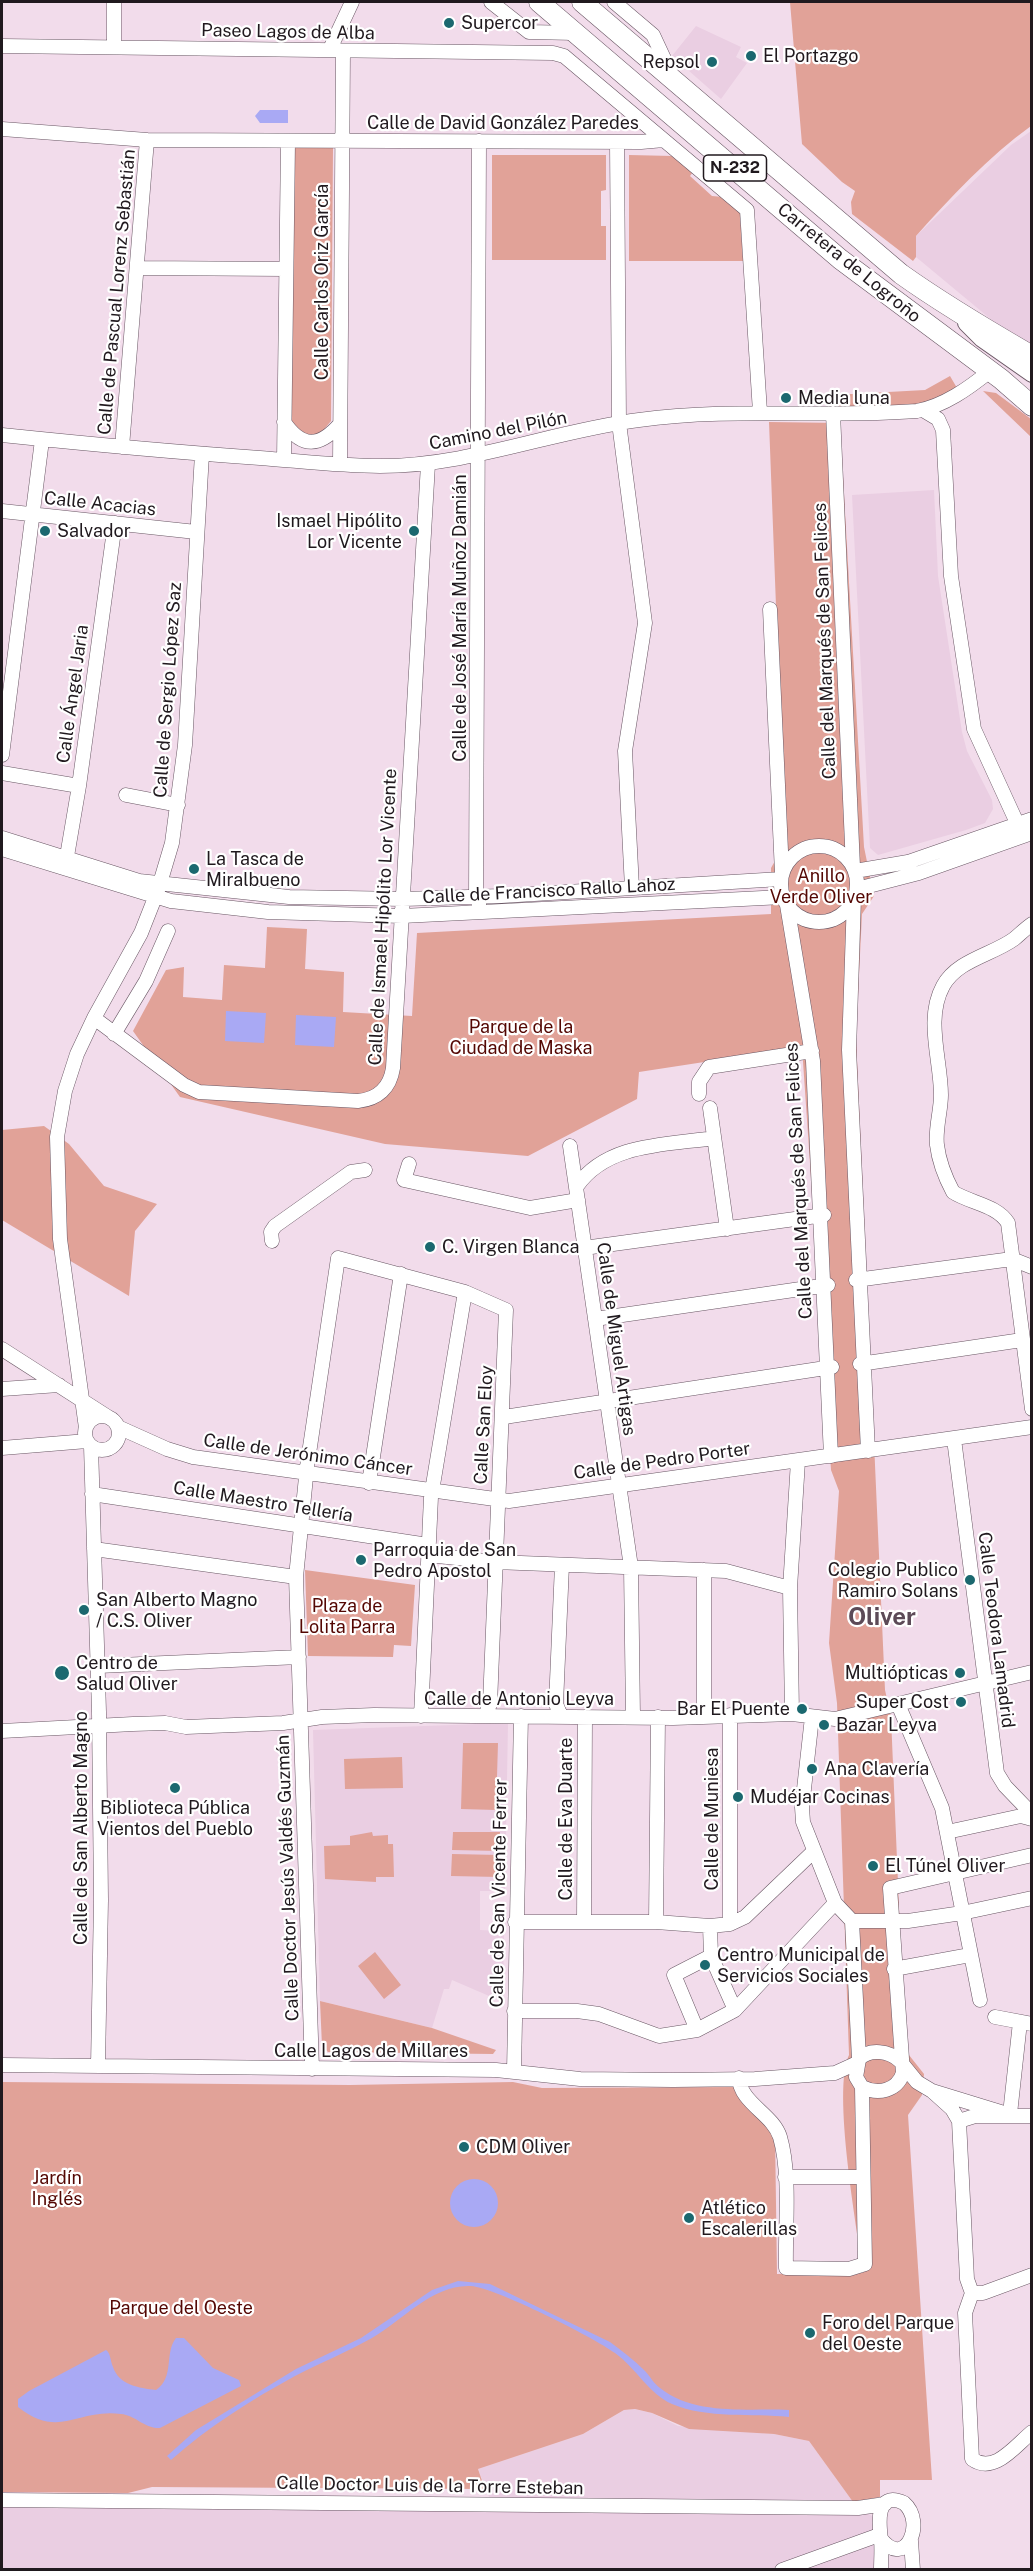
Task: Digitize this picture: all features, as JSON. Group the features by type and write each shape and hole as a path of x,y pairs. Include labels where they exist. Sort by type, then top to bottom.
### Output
{"highway":[{"name":"Carretera de Logroño","path":"539,2 840,259 995,375"},
{"name":"Carretera de Logroño","path":"582,2 867,248 957,314"},
{"path":"957,314 987,328 1032,356"},
{"path":"995,375 1032,406"}],"main road":[{"name":"Carretera de Logroño","path":"957,314 982,339 1032,374"},
{"name":"Carretera de Logroño","path":"995,375 1032,395"}],"street":[{"path":"114,2 114,47"},
{"path":"337,50 352,2"},
{"path":"491,2 529,33 575,33"},
{"name":"Carretera de Logroño","path":"614,2 653,35 673,80"},
{"name":"Paseo Lagos de Alba","path":"2,46 552,53 572,62 664,140"},
{"name":"Calle de David González Paredes","path":"337,50 341,141"},
{"name":"Calle de David González Paredes","path":"2,129 147,140 617,142 664,140"},
{"name":"Calle de Pascual Lorenz Sebastián","path":"122,447 147,140"},
{"path":"664,140 747,210 757,398 760,412"},
{"name":"Calle Carlos Oriz García","path":"284,460 288,141"},
{"name":"Calle Carlos Oriz García","path":"339,464 341,141"},
{"name":"Calle de José María Muñoz Damián","path":"479,141 476,897 482,914"},
{"path":"617,142 619,423 645,622 625,751 632,888"},
{"path":"137,268 286,268"},
{"name":"Camino del Pilón","path":"2,435 339,464 380,466 428,464 478,456 619,423 659,417 760,412 833,413 923,410 995,375"},
{"path":"923,410 938,418 943,430 951,576 975,734 1017,823 1031,829"},
{"name":"Calle del Marqués de San Felices","path":"833,413 854,869"},
{"path":"284,422 294,436 308,442 322,440 340,424"},
{"path":"2,755 42,440"},
{"name":"Calle de Sergio López Saz","path":"88,1438 60,1239 56,1150 68,1080 94,1018 131,953 156,897 161,884 178,805 185,745 202,454"},
{"name":"Calle de Ismael Hipólito Lor Vicente","path":"94,1018 184,1085 199,1092 358,1101 370,1099 382,1092 392,1074 428,464"},
{"name":"Calle Acacias","path":"2,511 196,532"},
{"name":"Calle Ángel Jaria","path":"66,865 115,523"},
{"path":"770,609 782,876 785,901 796,914 808,920 821,922 842,914 855,894 919,873 1031,829"},
{"path":"2,773 79,786"},
{"path":"126,795 178,805"},
{"path":"854,869 908,862 1017,823"},
{"name":"Calle de Francisco Rallo Lahoz","path":"2,838 66,865 156,897 248,910 402,916 785,901"},
{"path":"782,876 792,856 800,851 819,846 839,851 854,869 849,1040 861,1364 868,1451"},
{"name":"Calle de Francisco Rallo Lahoz","path":"2,849 139,881 274,896 403,899 476,897 782,876"},
{"name":"Calle del Marqués de San Felices","path":"785,901 812,1051 823,1215 830,1367 831,1456"},
{"path":"1032,924 1014,939 955,971 943,986 935,1006 934,1026 941,1078 936,1141 939,1157 953,1192 1004,1216 1008,1223 1032,1409"},
{"path":"114,1034 146,981 168,931"},
{"path":"699,1094 699,1082 709,1067 812,1051"},
{"path":"710,1108 727,1229"},
{"path":"409,1164 404,1180 530,1208 578,1193 589,1172 624,1152 714,1138"},
{"name":"Calle de Miguel Artigas","path":"570,1146 631,1567 633,1717"},
{"path":"272,1240 271,1232 275,1226 351,1172 365,1170"},
{"path":"584,1248 823,1215"},
{"name":"Calle San Eloy","path":"338,1258 465,1292 506,1310 504,1417 498,1500 490,1704 485,1716"},
{"name":"Calle Doctor Jesús Valdés Guzmán","path":"312,2069 296,1577 307,1474 338,1258"},
{"path":"858,1280 1012,1259 1032,1267"},
{"path":"369,1483 401,1274"},
{"path":"595,1319 826,1285"},
{"path":"421,1716 432,1491 465,1292"},
{"path":"861,1364 1022,1340"},
{"name":"Calle de Jerónimo Cáncer","path":"2,1349 113,1422 179,1454 498,1500"},
{"path":"504,1417 830,1367"},
{"path":"2,1389 59,1385 69,1381 77,1372"},
{"path":"94,1419 113,1422 118,1440 111,1448 99,1450 88,1438 94,1419"},
{"name":"Calle de Pedro Porter","path":"498,1500 519,1500 1032,1427"},
{"path":"2,1448 88,1438"},
{"name":"Calle de San Alberto Magno","path":"88,1438 92,1494 99,1728 101,1900 98,2066"},
{"name":"Calle Teodora Lamadrid","path":"954,1439 997,1773 1005,1786 1032,1814"},
{"path":"792,1714 790,1588 798,1461"},
{"name":"Calle Maestro Tellería","path":"92,1494 302,1526 495,1562 734,1572 790,1588"},
{"path":"94,1549 296,1577"},
{"path":"561,1716 556,1704 562,1565"},
{"path":"704,1717 705,1570"},
{"path":"98,1666 299,1658"},
{"name":"Calle de Antonio Leyva","path":"2,1731 165,1723 186,1727 300,1721 332,1716 658,1718 792,1714 836,1719 1032,1672"},
{"path":"898,1704 942,1808 953,1874 980,2000"},
{"name":"Calle de Muniesa","path":"730,1715 730,1924"},
{"name":"Calle de San Vicente Ferrer","path":"514,2071 520,1716"},
{"name":"Calle de Eva Duarte","path":"584,1922 585,1717"},
{"path":"656,1922 658,1718"},
{"path":"739,2078 740,2089 778,2131 785,2177 786,2268 849,2269 865,2264 860,2084 852,1921 835,1903 803,1822 802,1807 812,1718"},
{"path":"947,1832 1021,1816 1032,1819"},
{"path":"515,1922 656,1922 710,1926 730,1924 745,1917 813,1852"},
{"path":"898,2084 902,2063 890,1888 1032,1856"},
{"path":"852,1921 891,1921 962,1913 1032,1898"},
{"path":"514,2011 577,2011 599,2014 659,2036 697,2030 735,2010 835,1903"},
{"path":"710,1926 711,1956 735,2010"},
{"path":"894,1969 970,1955"},
{"path":"697,2030 674,1975 711,1956"},
{"path":"995,2017 1026,2023 1008,2114"},
{"path":"858,2061 865,2054 878,2052 890,2054 902,2063 917,2082 932,2091 952,2109 959,2121 967,2279 972,2293 965,2313 972,2459 986,2465 995,2463 1032,2432"},
{"name":"Calle Lagos de Millares","path":"2,2066 514,2071 587,2079 739,2078 835,2073 858,2061"},
{"name":"Calle Lagos de Millares","path":"835,2073 860,2084"},
{"path":"860,2084 884,2090 898,2084 917,2082"},
{"path":"932,2091 1008,2114"},
{"path":"959,2121 967,2117 1008,2114 1032,2116"},
{"path":"785,2177 863,2177"},
{"path":"972,2293 983,2293 1032,2275"},
{"name":"Calle Doctor Luis de la Torre Esteban","path":"2,2500 858,2508 885,2504"},
{"path":"881,2564 878,2520 885,2504 896,2500 907,2506 912,2518 913,2570"},
{"path":"858,2508 878,2520"},
{"path":"880,2537 889,2547 897,2549 906,2546 911,2541"},
{"path":"782,2570 862,2541 880,2537"},
{"path":"862,2541 881,2564"}],"shaded area":[{"name":"Repsol","path":"696,26 741,47 736,57 747,63 721,99 672,56"},
{"path":"1031,131 1031,343 1011,336 916,257 916,236 1011,145"},
{"path":"934,490 938,576 962,732 967,751 992,800 993,809 985,823 878,855 870,848 852,495"},
{"path":"508,1723 505,1891 480,1891 480,1930 504,1931 503,2002 452,1980 449,1989 444,1989 432,2028 320,2001 313,1730"},
{"path":"635,2409 652,2413 678,2426 774,2434 809,2441 853,2502 877,2520 881,2570 2,2570 2,2499 491,2502 478,2469 583,2434 624,2410"}],"green space":[{"path":"790,2 1031,2 1031,126 985,164 916,236 916,257 913,261 852,214 851,202 855,191 842,182 802,144"},
{"path":"294,147 333,148 331,421 322,432 313,436 299,432 289,422"},
{"path":"492,155 606,155 606,190 601,191 601,226 606,226 606,260 492,260"},
{"path":"629,155 673,156 693,172 690,176 712,196 723,197 740,212 743,261 629,261"},
{"path":"950,376 957,388 930,405 833,407 833,395 925,390"},
{"path":"983,391 996,393 1031,419 1031,437"},
{"path":"769,422 840,423 864,847 874,896 862,914 856,1037 885,1690 891,1717 905,2050 924,2074 922,2095 908,2115 932,2480 880,2480 880,2497 853,2502 809,2441 774,2434 689,2429 652,2413 635,2409 624,2410 583,2434 478,2469 485,2489 152,2487 128,2493 2,2492 2,2082 350,2085 513,2082 542,2088 733,2087 775,2133 777,2274 863,2273 844,2127 844,2073 849,2055 837,1703 829,1643 839,1491 831,1470 802,1047 639,1072 637,1099 528,1156 385,1144 180,1097 133,1031 166,970 184,967 183,997 222,1000 224,965 265,968 267,927 307,929 305,969 344,972 343,1012 412,1016 417,933 771,914 771,868 785,843"},
{"path":"44,1126 69,1144 104,1186 157,1204 135,1231 129,1296 2,1220 2,1130"},
{"name":"Plaza de Lolita Parra","path":"305,1570 415,1585 411,1646 394,1645 393,1657 308,1656"},
{"path":"463,1743 498,1743 496,1810 461,1809"},
{"path":"402,1757 403,1788 345,1789 344,1759"},
{"path":"372,1832 373,1836 388,1835 388,1844 393,1844 394,1877 376,1877 376,1882 325,1879 324,1846 350,1845 350,1836"},
{"path":"453,1832 500,1832 500,1851 452,1850"},
{"path":"452,1854 500,1855 499,1877 451,1876"},
{"path":"375,1952 401,1985 384,1999 358,1966"},
{"path":"320,2001 432,2028 496,2050 493,2054 328,2052 322,2046"}],"water":[{"path":"260,110 288,110 288,123 260,123 255,116"},
{"path":"226,1011 266,1013 264,1043 225,1041"},
{"path":"296,1015 336,1017 334,1047 295,1045"},
{"path":"469,2179 479,2179 491,2186 498,2198 498,2208 491,2220 479,2227 469,2227 454,2216 450,2208 450,2198 461,2183"},
{"path":"458,2281 490,2284 610,2342 641,2367 658,2386 674,2397 705,2407 722,2409 789,2410 789,2417 715,2414 672,2404 656,2394 623,2359 604,2346 522,2304 471,2286 457,2287 431,2297 372,2338 295,2376 246,2404 200,2436 171,2460 167,2456 196,2430 296,2369 361,2338 432,2290"},
{"path":"176,2338 184,2338 213,2368 239,2380 241,2386 160,2428 126,2415 106,2413 69,2421 46,2421 33,2417 18,2407 18,2399 29,2391 106,2350 116,2373 125,2382 137,2387 156,2390 162,2385 168,2372 170,2351"}],"place":[{"name":"Supercor","path":"449,23"},
{"name":"El Portazgo","path":"751,56"},
{"name":"Repsol","path":"712,62"},
{"name":"Media luna","path":"786,398"},
{"name":"Salvador","path":"45,531"},
{"name":"Ismael Hipólito Lor Vicente","path":"414,531"},
{"name":"La Tasca de Miralbueno","path":"194,869"},
{"name":"C. Virgen Blanca","path":"430,1247"},
{"name":"Parroquia de San Pedro Apostol","path":"361,1560"},
{"name":"Colegio Publico Ramiro Solans","path":"970,1580"},
{"name":"San Alberto Magno / C.S. Oliver","path":"84,1610"},
{"name":"Centro de Salud Oliver","path":"62,1673"},
{"name":"Multiópticas","path":"960,1673"},
{"name":"Super Cost","path":"961,1702"},
{"name":"Bar El Puente","path":"802,1709"},
{"name":"Bazar Leyva","path":"824,1725"},
{"name":"Ana Clavería","path":"812,1769"},
{"name":"Biblioteca Pública Vientos del Pueblo","path":"175,1788"},
{"name":"Mudéjar Cocinas","path":"738,1797"},
{"name":"El Túnel Oliver","path":"873,1866"},
{"name":"Centro Municipal de Servicios Sociales","path":"705,1965"},
{"name":"CDM Oliver","path":"464,2147"},
{"name":"Atlético Escalerillas","path":"689,2218"},
{"name":"Foro del Parque del Oeste","path":"810,2333"}],"district":[{"name":"Oliver","path":"882,1618"}],"park label":[{"name":"Anillo Verde Oliver","path":"821,886"},
{"name":"Parque de la Ciudad de Maska","path":"521,1037"},
{"name":"Jardín Inglés","path":"57,2188"},
{"name":"Parque del Oeste","path":"181,2308"}]}
